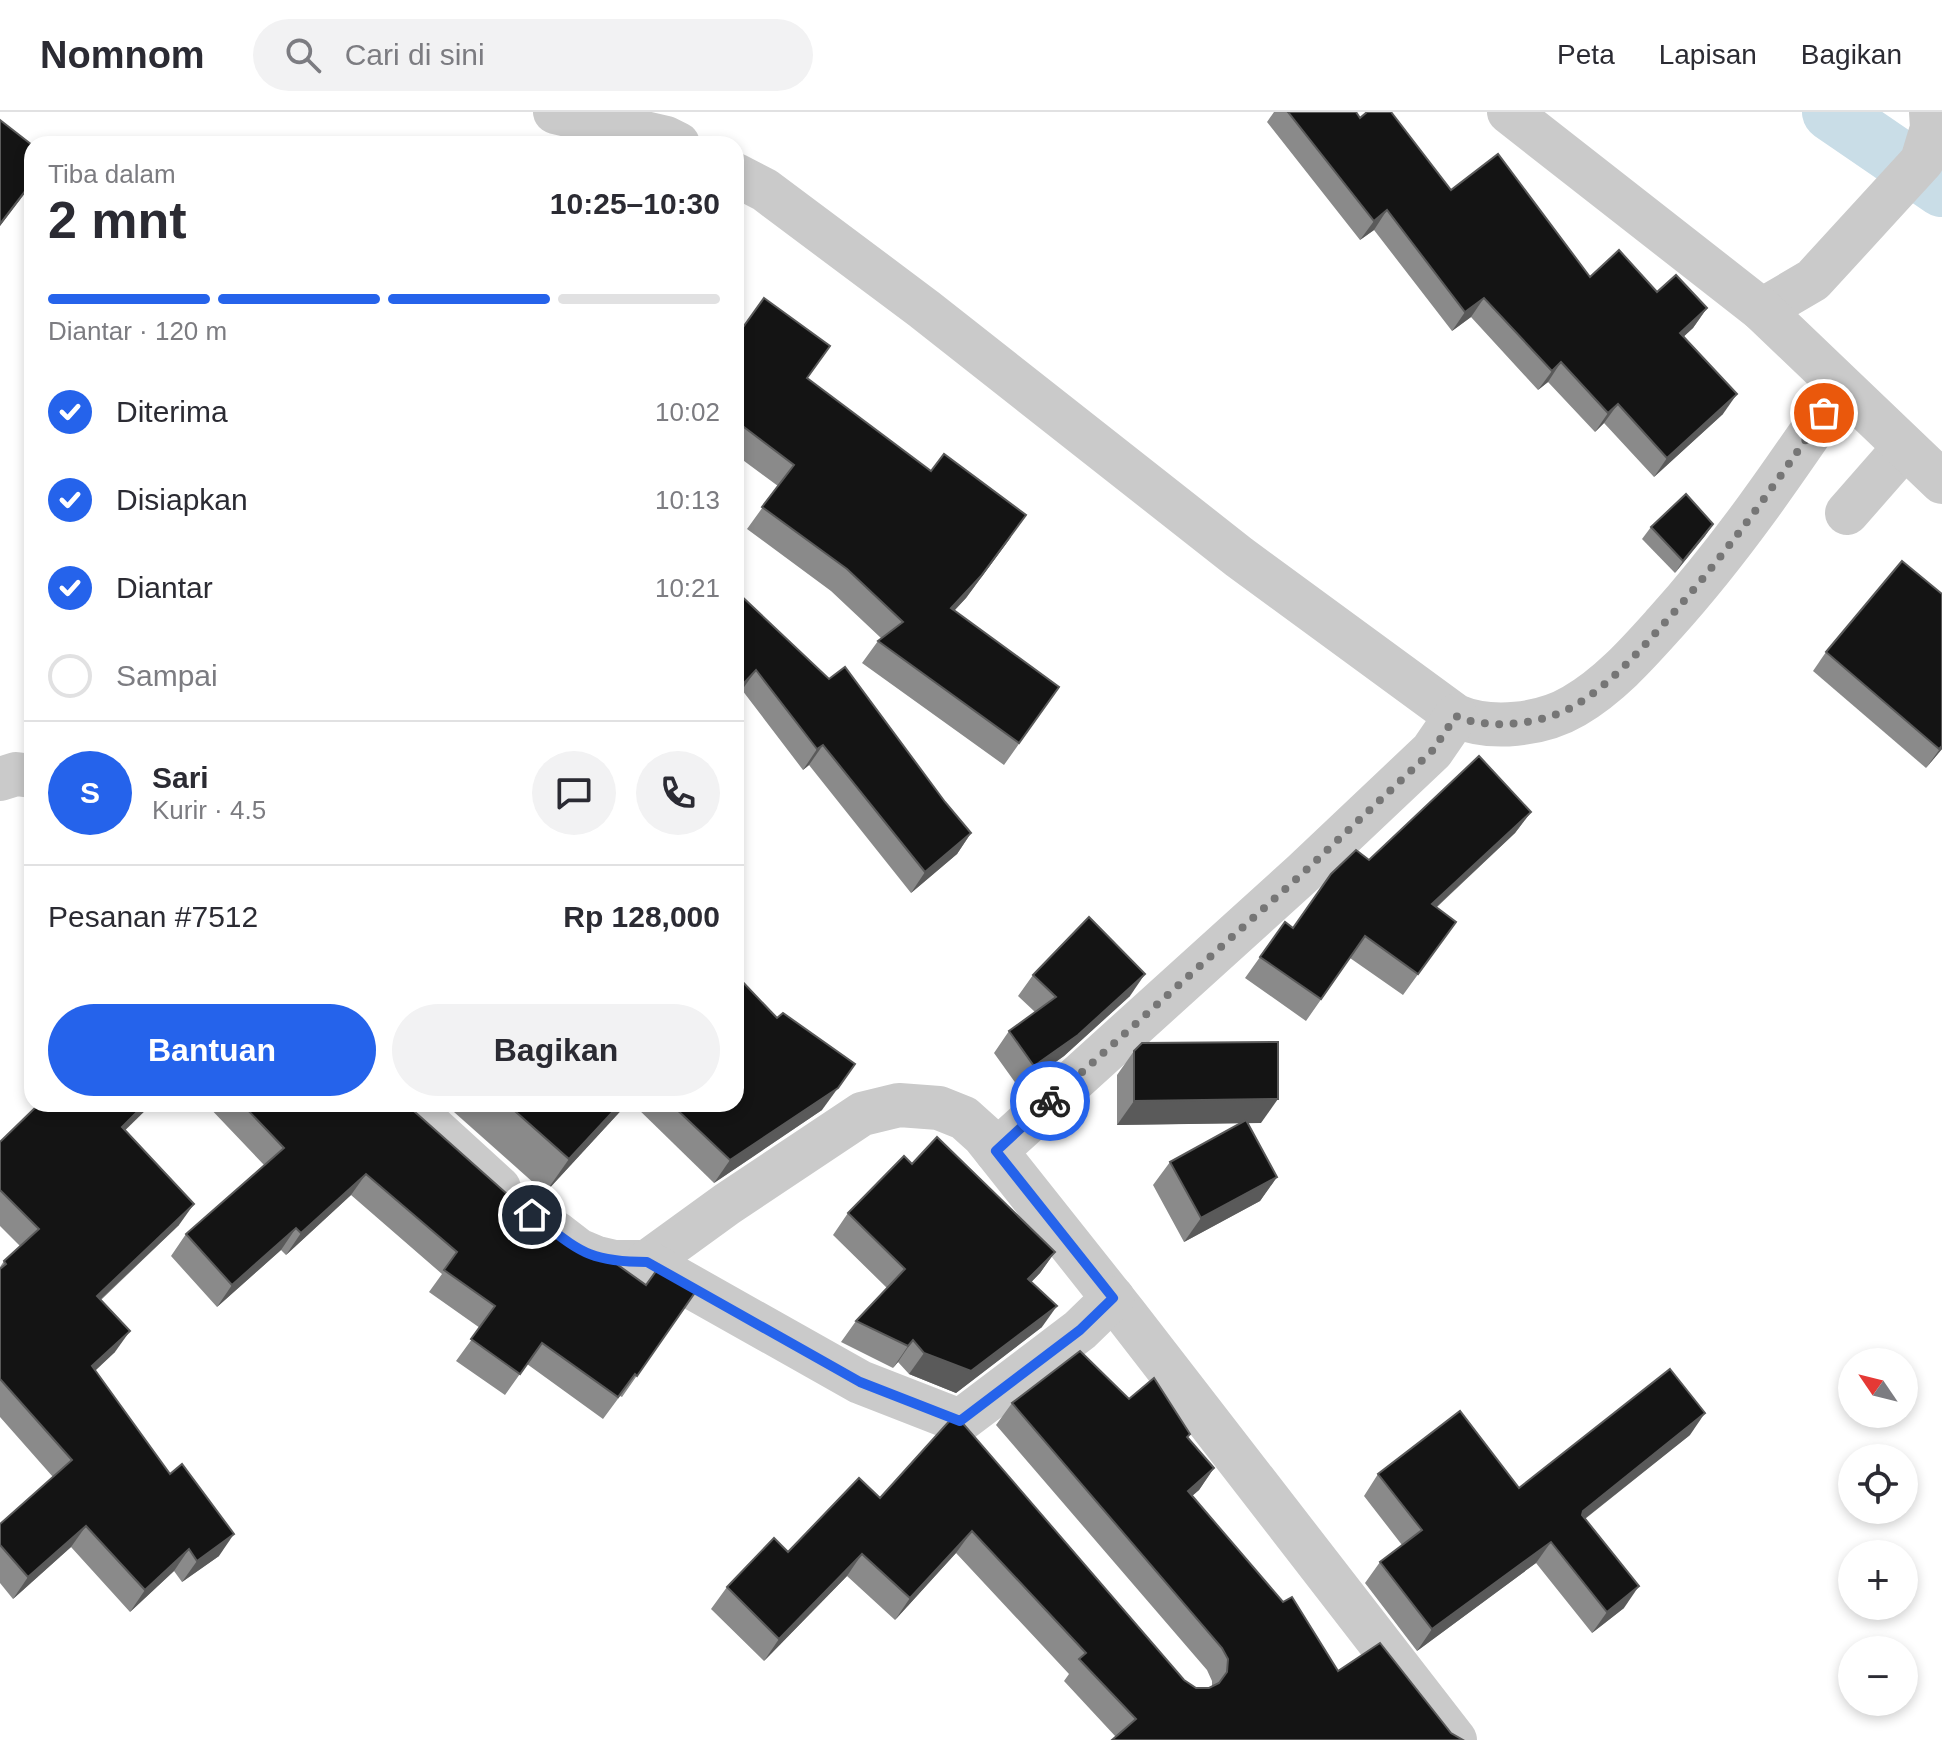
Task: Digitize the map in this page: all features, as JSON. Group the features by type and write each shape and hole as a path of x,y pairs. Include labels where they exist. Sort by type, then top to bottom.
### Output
{"street":[{"path":"555,112 657,136"},
{"path":"1509,112 1762,310 1942,482"},
{"path":"1762,310 1813,280 1922,161 1932,128 1931,112"},
{"path":"744,179 765,190 887,282 1239,557 1456,716 1473,724 1521,724 1573,707 1626,666 1685,601 1755,514 1841,388"},
{"path":"1847,513 1904,448"},
{"path":"996,1151 1303,873 1432,751 1456,716"},
{"path":"0,779 24,775"},
{"path":"647,1262 727,1204 862,1114 899,1105 939,1108 964,1118 996,1151 1113,1298 1455,1740"},
{"path":"416,1112 509,1197 578,1250 614,1262 647,1262 860,1382 970,1433 1113,1298"}],"building":[{"path":"1288,112 1356,112 1360,118 1367,112 1391,112 1451,190 1498,154 1590,277 1619,250 1657,292 1676,275 1707,308 1680,333 1737,394 1667,458 1618,404 1608,413 1561,362 1552,371 1484,298 1465,312 1387,210 1374,221"},
{"path":"0,120 24,139 24,192 0,224"},
{"path":"764,298 830,346 807,378 931,471 944,454 1026,515 981,576 951,608 1059,687 1019,743 878,641 903,622 847,569 762,507 794,465 744,427 744,326"},
{"path":"1686,494 1713,524 1683,561 1651,527"},
{"path":"1902,561 1942,594 1942,746 1939,749 1826,652"},
{"path":"744,599 829,679 845,667 971,833 925,872 823,745 817,749 756,670 744,683"},
{"path":"1479,756 1531,812 1432,904 1456,922 1418,974 1365,936 1321,999 1260,957 1285,922 1293,928 1331,874 1356,850 1369,860"},
{"path":"1089,917 1145,974 1078,1035 1034,1066 1009,1031 1056,997 1033,975"},
{"path":"744,983 777,1018 783,1013 855,1064 838,1088 730,1160 679,1112 744,1112"},
{"path":"1278,1042 1278,1099 1134,1101 1134,1051 1142,1043"},
{"path":"31,1112 137,1112 122,1127 194,1204 97,1296 130,1331 92,1366 170,1474 182,1464 234,1534 197,1561 189,1549 145,1590 86,1526 28,1577 0,1545 0,1524 72,1460 0,1379 0,1269 6,1264 4,1261 39,1229 0,1190 0,1142"},
{"path":"250,1112 415,1112 507,1194 578,1248 615,1263 646,1285 659,1267 696,1291 637,1376 635,1374 618,1397 542,1343 520,1374 471,1339 495,1306 444,1270 457,1252 366,1174 301,1233 296,1228 232,1285 186,1234 284,1148"},
{"path":"516,1112 613,1112 569,1159"},
{"path":"1246,1120 1277,1177 1201,1218 1170,1162"},
{"path":"937,1137 1055,1252 1028,1279 1057,1306 971,1371 924,1353 913,1340 908,1346 856,1321 905,1269 848,1213 904,1156 912,1164"},
{"path":"1080,1351 1129,1399 1154,1378 1190,1434 1187,1437 1214,1468 1188,1491 1283,1602 1292,1597 1338,1671 1380,1643 1451,1733 1463,1740 1112,1740 1136,1719 1079,1659 1086,1653 972,1531 910,1598 862,1554 779,1639 727,1587 774,1538 788,1552 859,1478 880,1498 953,1417 960,1420 1184,1680 1196,1688 1209,1688 1219,1683 1227,1672 1228,1659 1222,1648 1012,1403"},
{"path":"1670,1369 1705,1413 1583,1511 1582,1515 1639,1586 1607,1612 1551,1542 1432,1629 1380,1562 1422,1530 1378,1474 1460,1411 1519,1488"}],"waterway":[{"path":"1831,112 1942,188"}],"way so far":[{"path":"1050,1101 1303,873 1432,751 1456,716 1473,724 1521,724 1573,707 1626,666 1685,601 1755,514 1824,413"}],"route":[{"path":"532,1215 578,1250 614,1262 647,1262 860,1382 960,1421 1080,1330 1113,1298 996,1151 1050,1101"}]}
